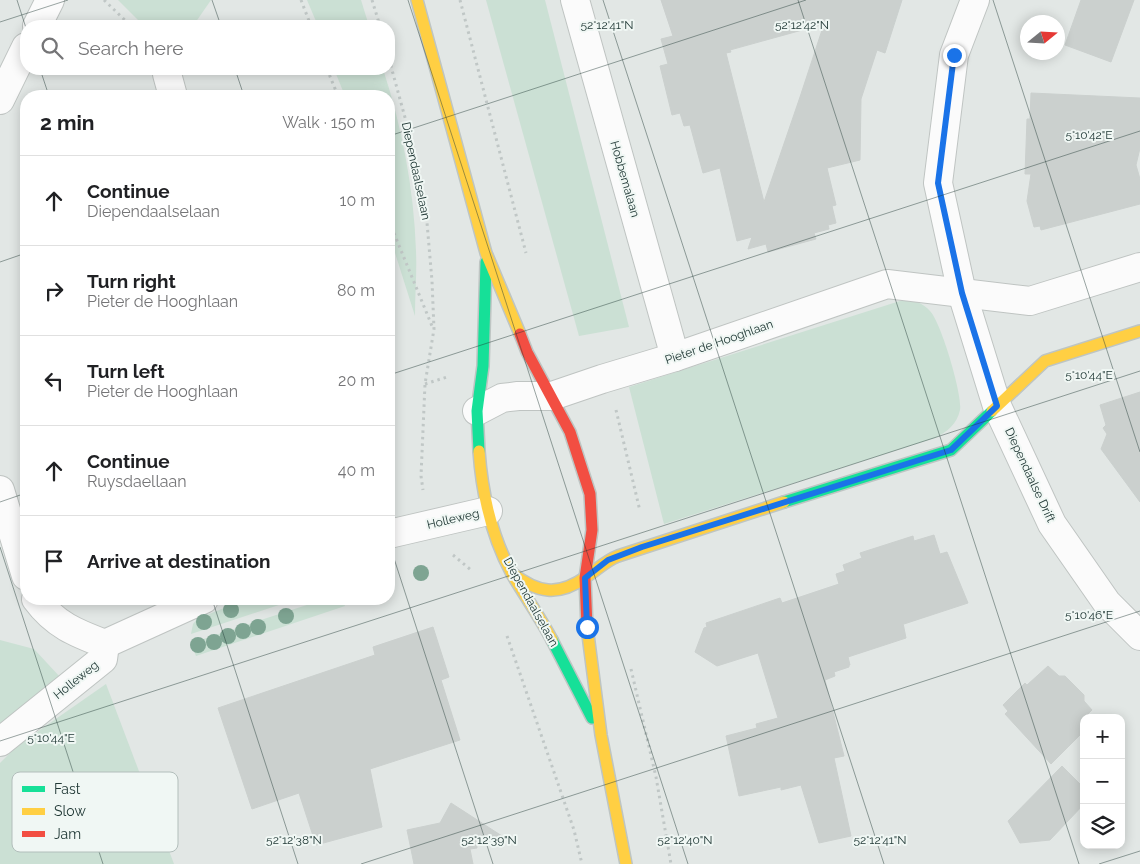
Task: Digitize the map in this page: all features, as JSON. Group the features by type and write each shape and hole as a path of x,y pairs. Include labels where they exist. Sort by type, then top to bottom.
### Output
{"main road":[{"name":"Diependaalselaan","path":"417,0 486,253 527,352 570,432 590,494 592,530 585,578 587,627 601,735 626,864"},
{"name":"Diependaalselaan","path":"486,253 484,366 477,411 480,460 488,511 512,574 552,638 601,735"},
{"path":"512,574 522,582 541,591 566,589 585,578 608,560 642,547 951,450 1045,361 1140,331"}],"street":[{"path":"40,20 50,0"},
{"name":"Hobbemalaan","path":"575,0 675,357"},
{"path":"975,0 954,55 938,183 962,293 997,406"},
{"path":"0,100 20,59"},
{"name":"Pieter de Hooghlaan","path":"477,411 502,398 552,396 675,357 887,284 1030,301 1140,266"},
{"name":"Diependaalse Drift","path":"997,406 1052,524 1107,603 1140,636"},
{"path":"0,490 20,556"},
{"name":"Holleweg","path":"395,532 488,511"},
{"path":"41,605 61,625 82,636 105,644 191,605"},
{"name":"Holleweg","path":"0,742 103,659 105,644"}],"path":[{"path":"104,0 125,20"},
{"path":"300,0 308,20"},
{"path":"372,0 378,20"},
{"path":"460,0 527,257"},
{"path":"329,75 336,90"},
{"name":"Diependaalselaan","path":"393,75 412,143 426,211 432,281 434,329 425,384 421,476 429,524"},
{"path":"395,235 434,329"},
{"path":"602,379 616,410 645,529 642,547"},
{"path":"512,651 574,830 582,864"},
{"path":"629,664 656,777 671,864"}],"green space":[{"path":"118,0 211,0 197,20 138,20"},
{"path":"307,0 361,0 367,20 315,20"},
{"path":"486,0 545,0 629,327 579,336"},
{"path":"336,75 385,75 390,90 343,90"},
{"path":"395,109 406,158 413,205 416,251 415,316 395,253"},
{"path":"903,300 915,301 924,306 935,318 940,329 955,375 960,402 959,415 951,427 935,438 664,524 629,387"},
{"path":"231,605 279,605 191,634 193,624 197,619"},
{"path":"307,605 345,606 196,656 191,643"},
{"path":"0,640 34,649 60,677 0,730"},
{"path":"106,684 139,772 12,772 12,852 169,852 174,864 0,864 0,763 17,746"}],"building":[{"path":"661,0 902,0 885,53 877,50 861,99 860,160 827,168 836,205 832,206 836,223 828,225 829,229 814,233 816,239 768,252 766,244 748,249 752,237 737,241 720,168 703,173 690,125 684,126 680,113 672,115 660,66 668,64 661,39 673,36","holes":["824,24 764,202 726,53 731,52 730,50"]},
{"path":"1081,0 1134,0 1111,62 1065,45"},
{"path":"1031,93 1140,98 1140,148 1136,165 1140,179 1140,204 1041,230 1040,226 1034,227 1027,201 1031,174 1025,174 1027,119 1030,119"},
{"path":"1140,392 1140,502 1101,449 1107,434 1103,428 1106,425 1100,405"},
{"path":"934,535 940,554 947,552 968,603 903,623 906,638 848,657 849,667 834,672 835,676 825,680 844,756 834,758 851,836 819,843 801,785 781,790 781,787 739,796 726,736 757,728 756,724 778,718 758,653 717,666 695,652 704,628 707,627 706,623 780,598 782,603 839,584 836,574 845,571 843,565 862,558 860,553 913,536 914,541"},
{"path":"433,627 449,677 441,680 460,740 370,769 382,827 316,845 299,793 252,809 218,708 375,655 373,647"},
{"path":"1048,666 1059,676 1065,676 1084,695 1084,701 1092,710 1088,714 1080,714 1080,735 1051,764 1005,714 1008,711 1003,705 1025,683 1027,685"},
{"path":"1062,766 1080,784 1080,808 1050,840 1020,843 1008,821"},
{"path":"451,803 502,836 476,840 477,848 470,849 473,864 414,864 407,830 440,823"}],"traffic: fast":[{"path":"479,451 477,411 483,366 486,262"},
{"path":"784,502 951,450 992,411"},
{"path":"552,640 592,718"}],"traffic: slow":[{"path":"417,0 486,253 520,334"},
{"path":"992,411 1045,361 1140,331"},
{"path":"479,451 485,499 499,545 512,574 552,640"},
{"path":"512,573 521,580 539,588 548,590 566,588 618,556 784,502"},
{"path":"587,627 601,735 626,864"}],"traffic: jam":[{"path":"520,334 527,352 570,432 590,494 592,530 585,578 587,627"}],"route":[{"path":"587,627 585,578 608,560 642,547 951,450 997,406 962,293 938,183 954,55"}]}
